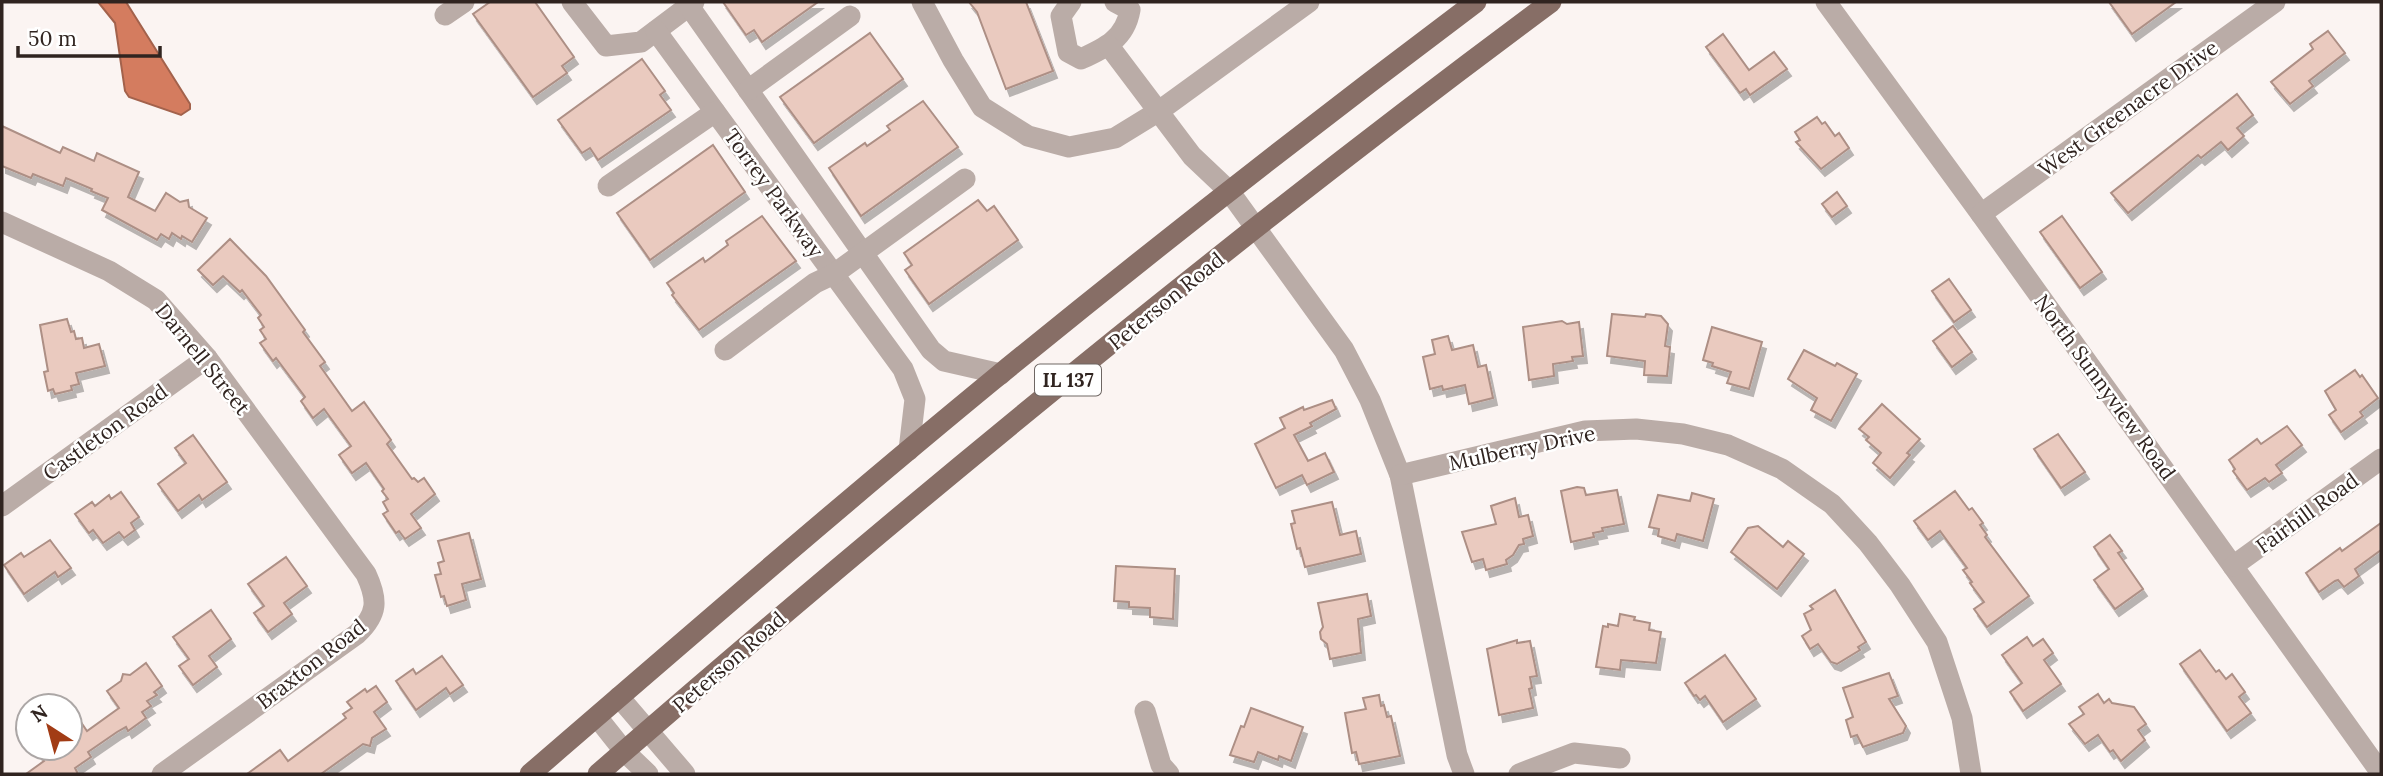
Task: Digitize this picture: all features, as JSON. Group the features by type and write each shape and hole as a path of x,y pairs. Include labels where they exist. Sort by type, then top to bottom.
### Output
{"main road":[{"name":"IL 137","path":"530,774 785,554 1001,374 1229,191 1476,2"},
{"name":"Peterson Road","path":"598,774 917,501 1256,228 1551,2"}],"street":[{"path":"445,15 464,2"},
{"name":"Torrey Parkway","path":"572,2 606,46 641,42 691,4 748,90 931,350 944,361 1001,374"},
{"path":"922,2 982,107 1028,136 1069,147 1115,138 1159,111 1309,2"},
{"path":"1071,2 1061,16 1068,52 1081,59 1108,46 1128,25 1130,10 1115,2"},
{"name":"North Sunnyview Road","path":"1826,2 2381,773"},
{"name":"West Greenacre Drive","path":"1981,214 2275,2"},
{"path":"748,90 850,16"},
{"name":"Torrey Parkway","path":"656,31 903,369 915,399 909,450"},
{"path":"1108,46 1192,156 1229,191 1344,350 1370,400 1400,475 1457,755 1464,774"},
{"name":"Torrey Parkway","path":"608,186 715,111"},
{"name":"Torrey Parkway","path":"834,274 965,179"},
{"name":"Darnell Street","path":"2,222 109,271 156,300 207,358 328,522"},
{"path":"725,350 815,283 834,274"},
{"name":"Castleton Road","path":"2,506 207,358"},
{"name":"Mulberry Drive","path":"1400,475 1585,431 1636,429 1683,434 1728,445 1782,468 1832,504 1868,543 1900,585 1937,642 1962,718 1971,774"},
{"name":"Fairhill Road","path":"2233,566 2381,459"},
{"name":"Braxton Road","path":"162,774 357,634 370,621 374,606 373,589 366,574 328,522"},
{"path":"619,697 685,774"},
{"path":"1145,711 1161,765 1169,774"},
{"path":"597,717 624,751 648,774"},
{"path":"1520,774 1574,753 1620,758"}],"shaded area":[{"path":"98,2 126,2 190,104 190,109 181,115 129,97 125,91 115,23"}],"building":[{"path":"490,2 535,2 574,57 562,66 567,73 533,97 473,14"},
{"path":"723,2 818,2 762,42 754,30 746,35"},
{"path":"969,2 1026,2 1053,71 1006,89 977,12"},
{"path":"2109,2 2176,2 2132,34"},
{"path":"2328,31 2345,53 2309,81 2313,86 2290,104 2271,82 2313,49 2310,44"},
{"path":"870,33 903,79 814,143 780,97"},
{"path":"1723,34 1749,70 1774,52 1787,69 1750,95 1746,89 1740,93 1706,47"},
{"path":"642,59 665,91 660,95 671,110 598,160 590,148 582,153 558,120"},
{"path":"2237,94 2253,115 2237,128 2244,136 2228,150 2221,142 2201,158 2198,155 2128,213 2111,193"},
{"path":"923,101 958,147 861,216 829,168 865,143 867,146 890,130 887,126"},
{"path":"1817,117 1822,124 1825,122 1835,136 1839,133 1849,148 1821,169 1796,142 1800,140 1795,132"},
{"path":"2,126 60,153 63,147 94,161 97,153 139,172 128,197 155,211 166,193 180,202 188,200 189,207 207,218 192,242 172,233 169,239 161,234 157,240 102,210 108,198 91,191 92,189 66,178 63,186 33,174 31,178 2,166"},
{"path":"713,145 745,192 650,260 617,213"},
{"path":"1837,192 1847,206 1832,217 1822,204"},
{"path":"978,200 987,211 994,206 1018,240 929,304 905,270 912,265 904,253"},
{"path":"762,216 796,261 699,330 672,295 674,293 667,283 703,258 705,262 728,245 726,241"},
{"path":"2062,216 2102,272 2080,288 2040,232"},
{"path":"230,239 266,276 305,330 303,332 325,362 320,366 352,411 364,402 391,440 387,444 412,479 418,482 424,478 435,494 411,514 421,528 405,539 399,531 396,533 383,514 388,511 383,502 388,499 366,463 352,473 339,455 351,446 324,409 313,418 301,401 305,397 276,358 273,361 260,343 266,339 260,330 264,327 258,318 261,315 242,290 240,292 223,276 213,285 198,270"},
{"path":"1949,279 1971,310 1954,322 1932,291"},
{"path":"1612,314 1661,316 1668,324 1665,346 1670,347 1667,376 1644,375 1645,361 1607,356"},
{"path":"67,319 76,339 82,338 84,348 99,344 105,366 76,373 79,384 71,386 72,390 55,394 53,389 48,391 44,372 48,371 40,325"},
{"path":"1562,321 1567,324 1579,322 1583,356 1572,357 1573,361 1553,364 1554,376 1529,380 1523,327"},
{"path":"1953,326 1972,352 1952,367 1933,341"},
{"path":"1712,327 1762,342 1749,389 1727,383 1731,372 1703,360"},
{"path":"1448,336 1452,350 1473,345 1478,367 1486,365 1493,398 1469,404 1465,385 1443,390 1442,386 1430,389 1423,357 1435,354 1432,340"},
{"path":"1804,350 1857,374 1831,421 1811,410 1817,398 1788,379"},
{"path":"2355,370 2360,377 2362,375 2378,398 2360,412 2363,416 2341,432 2329,415 2336,410 2325,391"},
{"path":"1332,400 1336,409 1294,435 1308,461 1325,453 1334,472 1307,485 1302,475 1276,488 1255,444 1285,428 1280,418 1303,407 1304,410"},
{"path":"1882,404 1920,439 1890,478 1873,463 1881,453 1866,440 1869,437 1859,429"},
{"path":"2287,426 2302,445 2276,465 2282,473 2269,482 2265,478 2247,490 2233,471 2235,469 2229,460 2257,439 2261,444"},
{"path":"2058,434 2085,472 2061,488 2034,449"},
{"path":"193,435 227,482 202,500 199,495 178,511 158,484 186,463 175,448"},
{"path":"1584,488 1586,495 1617,490 1624,524 1602,528 1603,531 1593,533 1594,537 1571,542 1561,491"},
{"path":"1955,491 1983,523 1980,525 1987,535 1985,537 2029,596 1987,627 1974,609 1984,602 1963,570 1967,568 1940,531 1928,540 1914,521"},
{"path":"121,492 139,517 131,523 135,530 124,538 119,532 103,543 93,530 89,533 75,514 92,502 95,506 109,495 111,499"},
{"path":"1692,493 1714,499 1703,541 1677,534 1675,541 1658,536 1659,529 1649,527 1658,495 1690,501"},
{"path":"1515,498 1519,517 1528,515 1533,536 1523,539 1524,544 1519,545 1506,560 1507,564 1486,570 1483,559 1472,562 1462,532 1496,524 1491,506"},
{"path":"1332,502 1340,535 1356,531 1361,554 1305,567 1291,524 1295,523 1292,511"},
{"path":"2381,523 2381,550 2355,569 2359,576 2344,587 2338,580 2319,592 2306,573"},
{"path":"1758,526 1783,547 1788,541 1804,554 1777,589 1731,552 1748,528"},
{"path":"469,533 481,579 462,584 466,600 447,606 444,596 441,597 435,575 441,574 438,563 444,561 438,541"},
{"path":"2110,535 2122,551 2118,553 2143,589 2115,609 2094,580 2109,569 2094,547"},
{"path":"50,540 71,568 58,577 55,572 24,594 4,565 21,553 24,557"},
{"path":"286,557 307,586 284,603 292,614 268,632 254,613 264,606 248,584"},
{"path":"1116,566 1175,569 1173,619 1150,617 1150,608 1129,607 1129,602 1114,601"},
{"path":"1835,590 1866,642 1858,647 1860,650 1837,664 1831,662 1818,644 1810,649 1802,636 1811,630 1804,614 1813,609 1810,606"},
{"path":"1367,594 1371,616 1358,619 1361,653 1330,659 1327,644 1321,639 1320,632 1323,627 1318,603"},
{"path":"211,610 231,639 209,656 217,667 193,685 179,666 189,659 173,637"},
{"path":"1620,614 1650,623 1649,630 1661,632 1656,663 1621,660 1620,670 1596,667 1603,626 1618,626"},
{"path":"2027,637 2033,646 2043,639 2053,653 2044,660 2061,684 2023,711 2010,692 2022,683 2002,655"},
{"path":"1517,640 1517,643 1530,641 1537,676 1530,677 1532,688 1529,689 1533,708 1499,715 1487,649"},
{"path":"2200,650 2216,672 2219,670 2226,679 2232,674 2245,692 2239,697 2251,713 2227,731 2180,664"},
{"path":"1725,655 1756,699 1723,722 1705,696 1700,700 1685,683"},
{"path":"442,656 463,685 450,694 446,688 416,710 396,681 413,669 416,674"},
{"path":"146,663 162,686 154,692 157,695 147,701 151,706 142,712 146,718 128,731 126,727 117,732 88,752 91,757 84,762 84,727 87,731 119,708 107,691 121,681 123,674 130,675"},
{"path":"1889,673 1898,696 1889,699 1906,726 1903,733 1863,747 1857,735 1851,737 1846,720 1853,717 1843,688"},
{"path":"376,686 387,702 374,712 386,729 372,738 370,746 363,744 321,774 247,774 280,750 288,761 346,718 343,714 352,708 347,702 365,689 367,692"},
{"path":"2098,694 2104,703 2109,699 2112,703 2134,707 2146,724 2138,730 2145,740 2121,761 2113,750 2110,752 2098,735 2085,744 2069,724 2084,714 2079,707"},
{"path":"1379,695 1387,717 1391,716 1400,756 1359,764 1356,752 1352,753 1345,713 1366,709 1363,698"},
{"path":"1251,708 1303,727 1291,761 1279,756 1278,760 1258,752 1254,762 1230,755"},
{"path":"43,762 84,762 75,768 78,774 26,774"}]}
